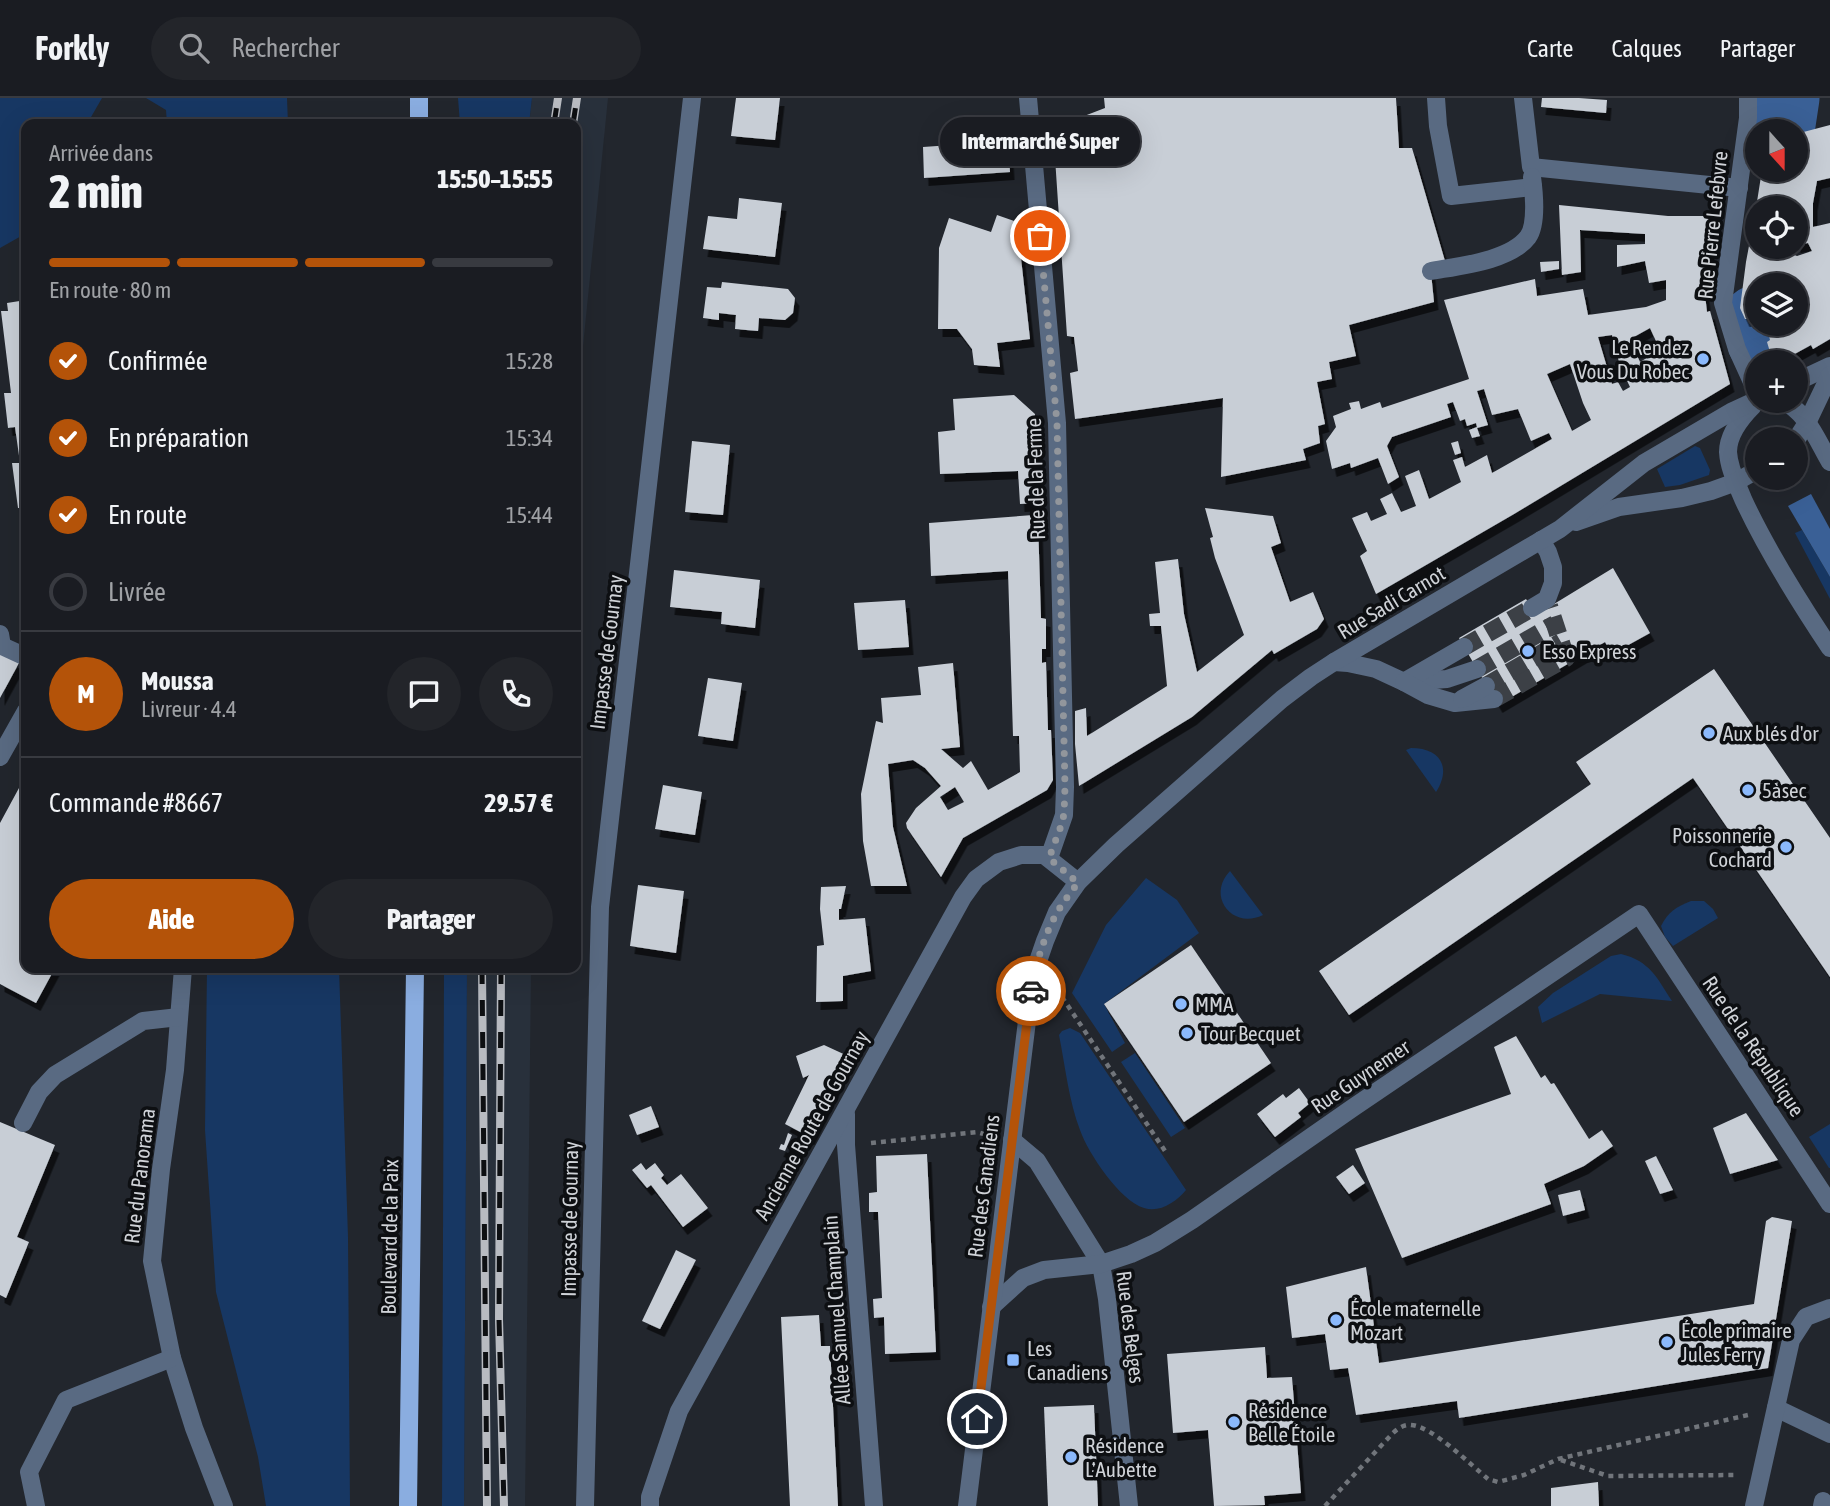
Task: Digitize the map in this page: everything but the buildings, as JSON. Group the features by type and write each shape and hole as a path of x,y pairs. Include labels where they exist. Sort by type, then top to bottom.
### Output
{"main road":[{"path":"419,98 419,119"},
{"name":"Boulevard de la Paix","path":"408,1506 415,973"}],"street":[{"name":"Impasse de Gournay","path":"585,1506 600,907 692,98"},
{"path":"1436,98 1438,126 1451,196 1533,187"},
{"path":"1431,271 1463,266 1509,253 1530,236 1535,204 1523,98"},
{"name":"Rue Pierre Lefebvre","path":"1745,367 1723,303 1748,118 1748,98"},
{"name":"Rue de la Ferme","path":"1033,99 1057,423 1065,787 1064,814 1049,858"},
{"path":"1531,167 1739,188"},
{"path":"1808,376 1830,366"},
{"path":"1804,427 1830,375"},
{"name":"Rue Sadi Carnot","path":"1078,883 1116,845 1259,719 1311,677 1560,529 1644,463 1745,406"},
{"path":"1746,413 1733,432 1728,450 1730,466 1773,559 1830,648"},
{"path":"1798,413 1830,462"},
{"path":"1560,529 1619,507 1682,498 1711,491 1745,477"},
{"path":"1541,540 1553,567 1553,583 1543,605"},
{"path":"0,634 2,646 21,655"},
{"path":"1404,682 1464,647"},
{"path":"1334,663 1376,669 1428,695 1455,703 1490,693"},
{"path":"1404,682 1447,679 1477,669"},
{"path":"0,757 21,720"},
{"name":"Ancienne Route de Gournay","path":"650,1506 650,1497 679,1411 963,897 976,878 999,862 1021,855 1044,855 1049,858"},
{"path":"1049,858 1078,883"},
{"name":"Rue des Canadiens","path":"967,1506 990,1307 1035,970 1057,912 1078,883"},
{"name":"Rue de la République","path":"1639,914 1830,1204"},
{"name":"Rue Guynemer","path":"990,1307 1023,1278 1044,1270 1101,1264 1131,1254 1192,1220 1639,914"},
{"name":"Rue du Panorama","path":"183,973 175,1070 161,1168 152,1261 172,1358 194,1428 224,1506"},
{"path":"23,1124 39,1093 55,1075 143,1021 179,1017"},
{"name":"Allée Samuel Champlain","path":"845,1110 874,1506"},
{"name":"Rue des Belges","path":"1012,1140 1037,1161 1101,1264 1129,1506"},
{"path":"1754,1506 1791,1340 1806,1317 1830,1308"},
{"path":"36,1506 29,1472 66,1399 172,1358"},
{"path":"1776,1408 1830,1434"}],"path":[{"path":"1062,997 1167,1154"},
{"path":"871,1143 978,1132"},
{"path":"1325,1506 1392,1434 1400,1427 1411,1424 1430,1432 1488,1479 1498,1482 1524,1475 1558,1459 1776,1408"},
{"path":"1558,1459 1608,1476 1760,1477"}],"shaded area":[{"path":"0,98 102,98 90,119 21,119 21,236 0,248"},
{"path":"146,98 287,98 288,119 167,119 166,110"},
{"path":"458,98 532,98 530,119 460,119"},
{"path":"532,98 608,98 581,366 581,119 530,119"},
{"path":"1775,98 1800,98 1797,118 1773,115"},
{"path":"1695,446 1700,448 1710,470 1709,475 1665,487 1657,469"},
{"path":"1811,494 1830,529 1830,577 1788,506"},
{"path":"1802,530 1830,577 1830,599 1795,533"},
{"path":"1411,748 1429,751 1440,761 1443,775 1436,792 1406,750"},
{"path":"1230,871 1263,915 1241,918 1226,908 1221,891 1223,881"},
{"path":"1146,878 1177,900 1199,933 1104,1004 1125,1043 1112,1052 1072,993 1106,925"},
{"path":"1691,901 1704,901 1718,918 1673,946 1665,937 1661,926 1673,910"},
{"path":"1621,954 1646,966 1672,1001 1600,994 1542,1023 1538,1007 1553,993 1611,956"},
{"path":"207,973 339,973 348,1237 350,1506 266,1506 258,1457 216,1292 205,1130"},
{"path":"444,973 467,973 464,1506 442,1506"},
{"path":"467,973 531,973 525,1506 464,1506"},
{"path":"1070,1028 1080,1033 1186,1190 1167,1205 1150,1209 1135,1204 1115,1186 1090,1151 1073,1108 1059,1035"},
{"path":"1135,1053 1185,1128 1171,1137 1121,1062"},
{"path":"1830,1124 1830,1168 1829,1168 1809,1137"}],"waterway":[{"path":"1785,119 1788,98"},
{"path":"1758,336 1759,343"}],"tunnel":[{"path":"1494,699 1566,658 1549,606"},
{"path":"1464,647 1532,608"},
{"path":"1477,669 1555,624"},
{"path":"1486,686 1561,642"}],"railway":[{"path":"555,119 558,98"},
{"path":"574,119 577,98"},
{"path":"482,973 487,1506"},
{"path":"501,973 499,1319 504,1506"}],"way so far":[{"path":"1031,991 1035,970 1057,912 1078,883 1049,858 1064,814 1065,787 1057,423 1040,236"}],"place":[{"name":"Intermarché Super","path":"1040,236"},
{"name":"Le Rendez Vous Du Robec","path":"1703,359"},
{"name":"Esso Express","path":"1528,651"},
{"name":"Aux blés d'or","path":"1709,733"},
{"name":"5àsec","path":"1748,790"},
{"name":"Poissonnerie Cochard","path":"1786,847"},
{"name":"MMA","path":"1181,1004"},
{"name":"Tour Becquet","path":"1187,1033"},
{"name":"École maternelle Mozart","path":"1336,1320"},
{"name":"École primaire Jules Ferry","path":"1667,1342"},
{"name":"Les Canadiens","path":"1013,1360"},
{"name":"Résidence Belle Étoile","path":"1234,1422"},
{"name":"Résidence L'Aubette","path":"1071,1457"}],"route":[{"path":"977,1419 1031,991"}]}
